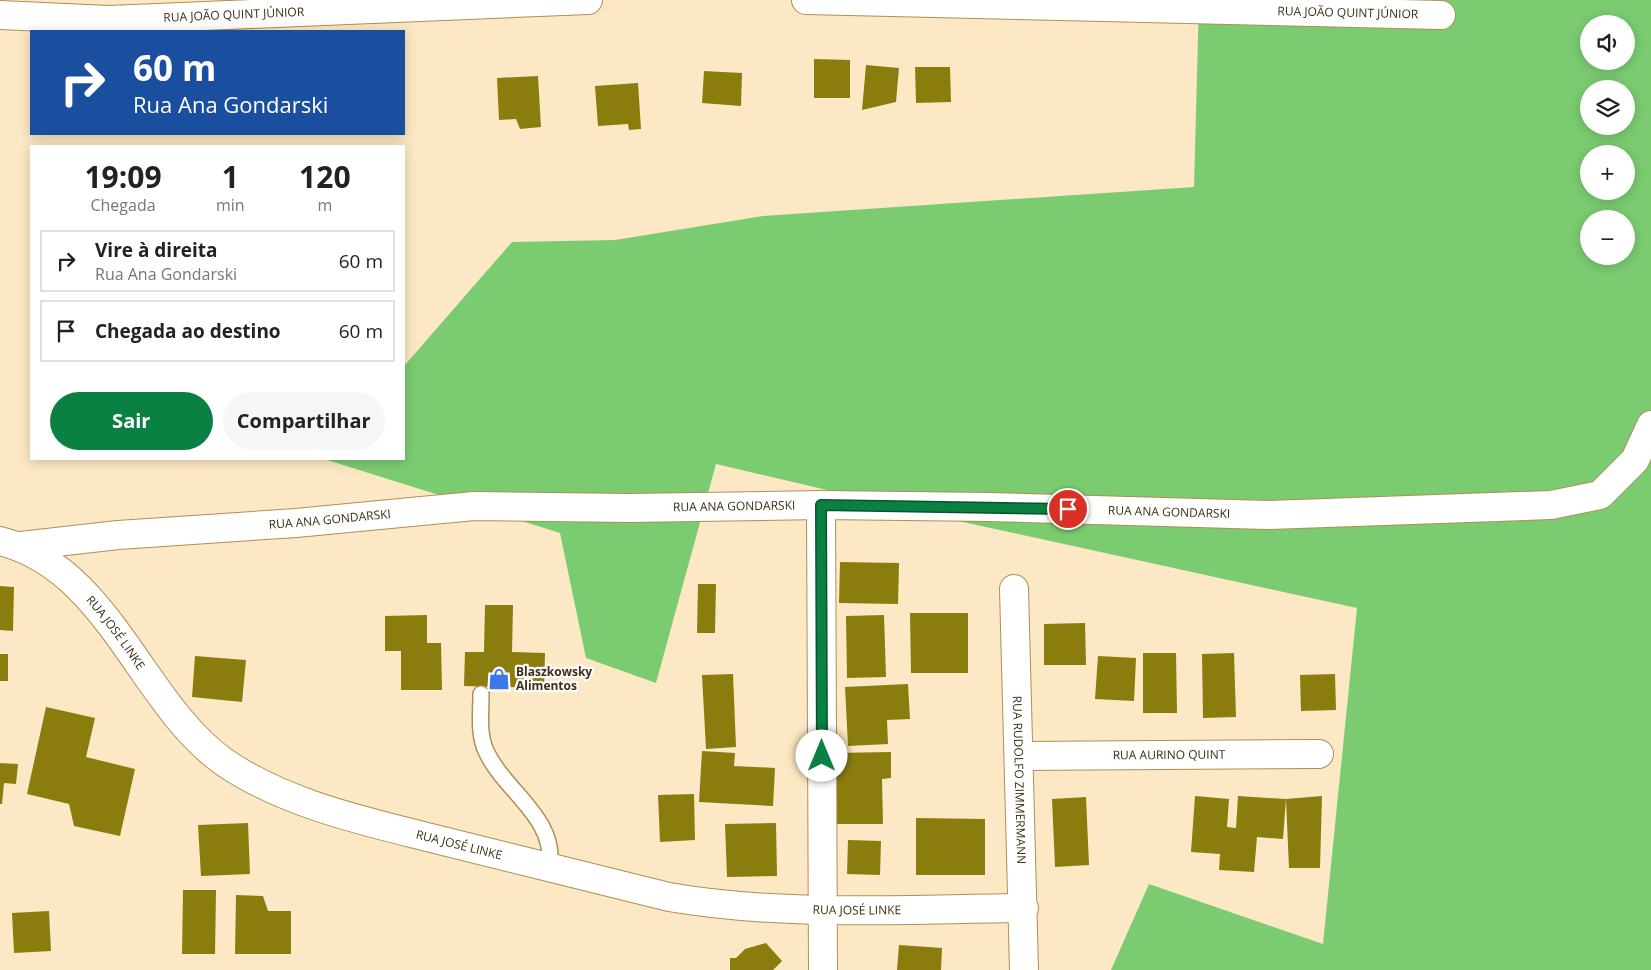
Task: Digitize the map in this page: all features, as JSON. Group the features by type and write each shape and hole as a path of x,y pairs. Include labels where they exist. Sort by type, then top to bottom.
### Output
{"street":[{"name":"RUA JOÃO QUINT JÚNIOR","path":"0,15 109,20 588,0"},
{"name":"RUA JOÃO QUINT JÚNIOR","path":"806,0 1441,15"},
{"name":"RUA ANA GONDARSKI","path":"10,544 296,523 474,506 629,508 821,505 989,506 1267,515 1551,505 1600,495 1635,460 1651,425"},
{"path":"821,505 823,970"},
{"name":"RUA JOSÉ LINKE","path":"10,544 53,567 90,601 116,631 168,704 204,745 242,773 289,796 393,828 669,897 709,904 823,910 1024,908"},
{"name":"RUA RUDOLFO ZIMMERMANN","path":"1014,589 1024,908 1024,970"},
{"name":"RUA AURINO QUINT","path":"1020,756 1319,754"}],"lane":[{"path":"481,694 481,738 497,770 543,828 551,856 549,867"}],"green space":[{"path":"1199,0 1651,0 1651,970 1111,970 1149,884 1323,944 1357,608 972,524 716,464 656,683 586,658 560,533 327,460 405,460 405,365 512,242 615,240 763,216 1194,187"}],"building":[{"path":"814,59 850,60 850,98 814,98"},
{"path":"866,65 899,68 896,102 862,110"},
{"path":"915,67 950,67 951,102 916,103"},
{"path":"704,71 742,73 741,106 702,103"},
{"path":"538,76 541,127 520,129 516,119 499,120 497,78"},
{"path":"638,83 641,129 629,130 628,124 598,126 595,86"},
{"path":"840,562 899,563 898,604 839,603"},
{"path":"698,584 716,584 715,633 697,633"},
{"path":"0,586 14,587 13,631 0,630"},
{"path":"485,605 513,605 512,652 545,653 544,688 464,686 465,652 484,652"},
{"path":"910,613 968,613 968,673 911,673"},
{"path":"427,615 427,643 441,643 442,690 401,690 401,651 385,651 385,616"},
{"path":"884,615 886,677 847,678 846,616"},
{"path":"1085,623 1086,665 1044,665 1044,624"},
{"path":"1143,653 1176,653 1177,713 1143,713"},
{"path":"1234,653 1236,717 1203,718 1202,654"},
{"path":"0,654 8,654 8,681 0,681"},
{"path":"195,656 246,660 242,702 192,697"},
{"path":"1098,656 1136,658 1134,701 1095,699"},
{"path":"733,674 736,747 706,749 702,675"},
{"path":"1335,674 1336,710 1301,711 1300,675"},
{"path":"908,684 910,719 887,720 888,744 848,746 845,687"},
{"path":"46,707 95,718 86,757 135,769 120,836 74,826 69,804 27,794"},
{"path":"702,751 735,753 734,766 775,768 773,806 699,802"},
{"path":"891,752 891,778 882,779 883,824 837,824 836,753"},
{"path":"0,763 18,764 16,784 4,783 2,804 0,804"},
{"path":"694,794 695,840 660,842 658,795"},
{"path":"1195,796 1229,799 1227,827 1236,828 1238,796 1286,799 1283,839 1257,837 1254,872 1219,870 1220,854 1191,852"},
{"path":"1322,796 1320,868 1289,868 1286,799"},
{"path":"1086,797 1089,865 1055,867 1052,799"},
{"path":"916,818 985,819 985,875 916,875"},
{"path":"248,823 250,874 201,876 198,825"},
{"path":"776,823 777,876 727,877 725,824"},
{"path":"848,840 881,841 880,875 847,874"},
{"path":"183,890 216,890 215,954 182,954"},
{"path":"236,895 263,896 268,911 291,911 291,954 235,954"},
{"path":"49,911 51,951 14,953 12,913"},
{"path":"766,943 782,961 773,970 730,970 730,958 736,958 745,949"},
{"path":"899,945 942,948 941,970 897,970"}],"place":[{"name":"Blaszkowsky Alimentos","path":"499,679"}],"route":[{"path":"822,756 821,505 989,506 1068,509"}]}
